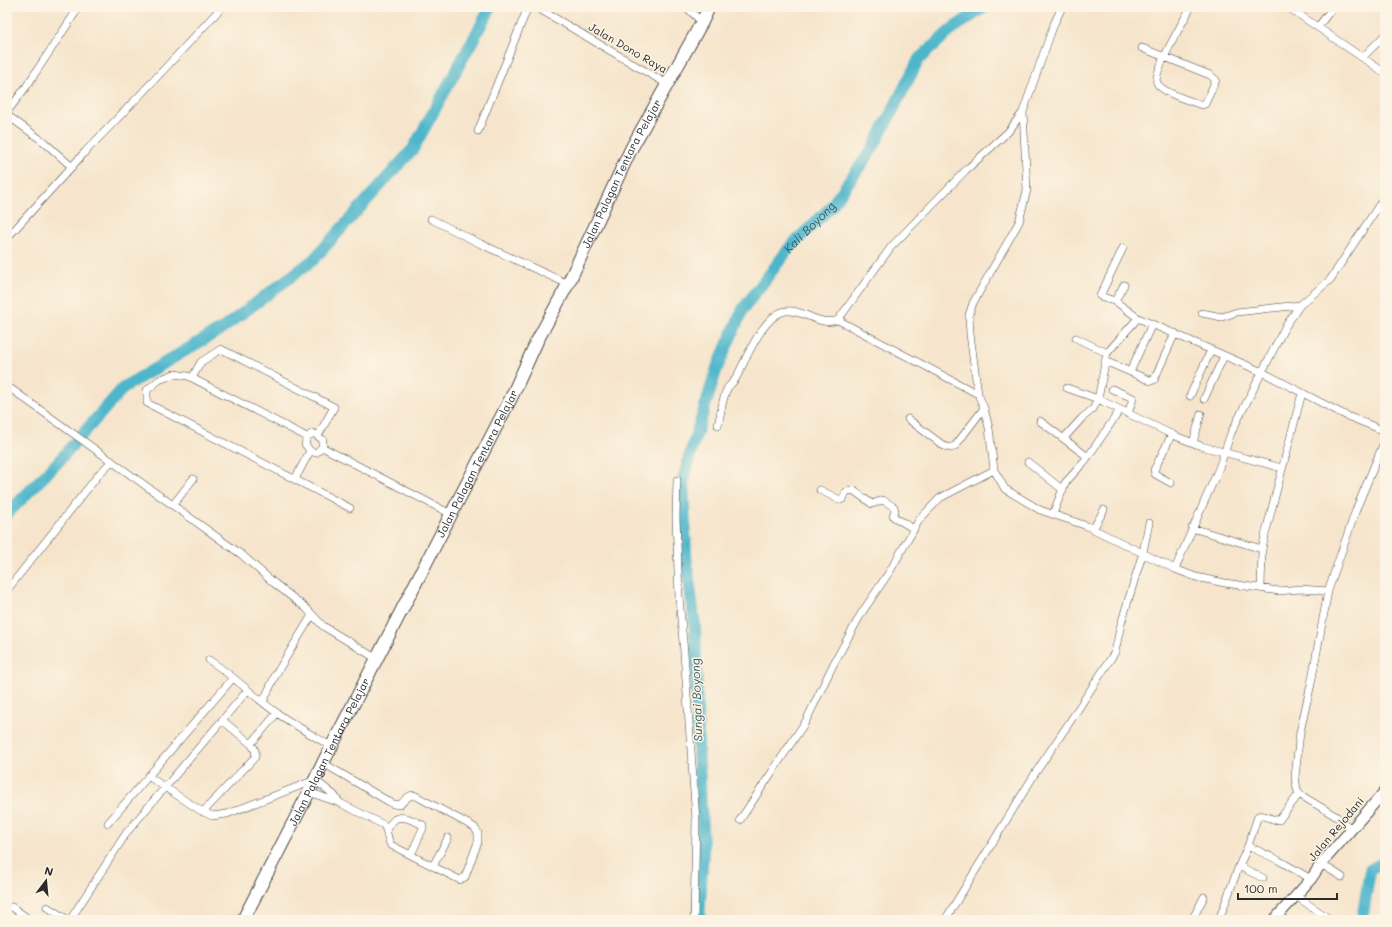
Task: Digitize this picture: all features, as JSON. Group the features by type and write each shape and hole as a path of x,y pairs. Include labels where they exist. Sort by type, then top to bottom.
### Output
{"main road":[{"name":"Jalan Palagan Tentara Pelajar","path":"243,920 511,398 537,341 568,284 631,149 709,7"},
{"name":"Jalan Rejodani","path":"1274,920 1311,879 1321,864 1385,790"}],"street":[{"path":"7,112 26,87 79,7"},
{"path":"7,238 72,166 222,7"},
{"path":"478,131 528,7"},
{"name":"Jalan Dono Raya","path":"536,7 667,84"},
{"path":"686,7 702,22"},
{"path":"718,425 727,389 736,378 752,344 762,329 777,313 786,311 796,312 821,321 831,322 838,320 891,247 966,170 1008,132 1022,112 1054,24 1062,7"},
{"path":"1142,48 1164,57 1210,76 1216,80 1205,104 1202,105 1164,90 1157,84 1156,80 1164,57 1191,7"},
{"path":"1288,7 1385,73"},
{"path":"1318,27 1333,7"},
{"path":"1363,57 1385,35"},
{"path":"1022,112 1027,190 1019,222 973,303 969,315 978,394 984,408 989,428 994,470 1005,489 1040,510 1093,529 1144,552 1175,569 1196,577 1279,591 1300,589 1328,591"},
{"path":"7,115 44,142 72,166"},
{"path":"1175,569 1216,475 1231,433 1286,326 1300,304 1330,280 1385,196"},
{"path":"431,219 568,284"},
{"path":"1123,248 1100,296 1115,301 1138,318 1262,372 1347,416 1385,431"},
{"path":"1115,301 1124,285"},
{"path":"1202,313 1222,317 1237,312 1300,304"},
{"path":"1064,438 1082,418 1093,409 1098,399 1107,353 1138,318"},
{"path":"838,320 978,394"},
{"path":"1130,372 1152,324"},
{"path":"1105,361 1151,381 1155,380 1175,333"},
{"path":"1076,338 1107,353"},
{"path":"192,378 201,362 221,349 334,407 318,436"},
{"path":"1190,396 1211,350"},
{"path":"1204,399 1224,356"},
{"path":"307,437 188,376 174,374 159,380 147,390 147,403 350,508"},
{"path":"7,386 242,555 324,626 377,659"},
{"path":"1067,388 1098,399 1193,443 1224,453 1282,468"},
{"path":"1112,389 1133,398 1128,414"},
{"path":"1261,588 1262,549 1302,392"},
{"path":"908,419 944,446 951,448 955,446 984,408"},
{"path":"1053,514 1066,483 1088,458 1120,410"},
{"path":"1193,443 1201,414"},
{"path":"1040,421 1088,458"},
{"path":"313,433 318,436 323,440 322,447 316,453 310,451 305,444 307,437 313,433"},
{"path":"1171,483 1155,474 1154,470 1172,434"},
{"path":"1351,829 1337,816 1299,794 1296,789 1295,777 1300,732 1311,684 1328,591 1357,507 1385,440"},
{"path":"322,447 451,514"},
{"path":"295,479 310,451"},
{"path":"7,590 100,473 112,461"},
{"path":"1028,462 1063,490"},
{"path":"740,820 806,721 860,614 890,571 919,520 940,498 994,470"},
{"path":"173,505 193,479"},
{"path":"677,480 676,516 679,597 696,820 694,920"},
{"path":"820,490 840,500 846,492 853,490 872,504 884,500 894,507 894,517 914,529"},
{"path":"1093,529 1104,510"},
{"path":"945,920 1036,772 1115,652 1121,624 1144,552 1149,524"},
{"path":"1192,528 1262,549"},
{"path":"263,702 276,674 312,615"},
{"path":"209,660 277,713 332,747"},
{"path":"108,823 234,678"},
{"path":"47,907 69,920 127,832 247,691"},
{"path":"251,744 277,713"},
{"path":"203,812 255,757 256,753 255,748 251,744 222,720"},
{"path":"309,792 340,803 384,825 388,841 391,845 460,880 465,877 478,842 478,833 474,827 414,795 408,796 400,805 393,804 323,763"},
{"path":"148,776 203,812 212,816 228,814 315,780 334,794 340,803"},
{"path":"1219,920 1258,816 1262,815 1274,820 1279,820 1299,794"},
{"path":"386,829 397,818 408,819 423,825 411,855"},
{"path":"433,866 448,838"},
{"path":"1248,846 1278,860 1311,879"},
{"path":"1321,864 1342,877"},
{"path":"1239,866 1263,878"},
{"path":"1296,896 1330,920"},
{"path":"1192,920 1204,897"},
{"path":"12,907 30,920"}],"waterway":[{"path":"7,514 57,463 124,387 223,328 313,260 413,149 491,7"},
{"name":"Kali Boyong","path":"699,920 703,849 695,626 686,555 683,480 691,451 717,368 743,309 790,247 830,208 873,148 919,59 952,29 985,7"},
{"name":"Kali Boyong","path":"1362,920 1370,870 1385,861"}],"water label":[{"name":"Sungai Boyong","path":"697,700"}]}
